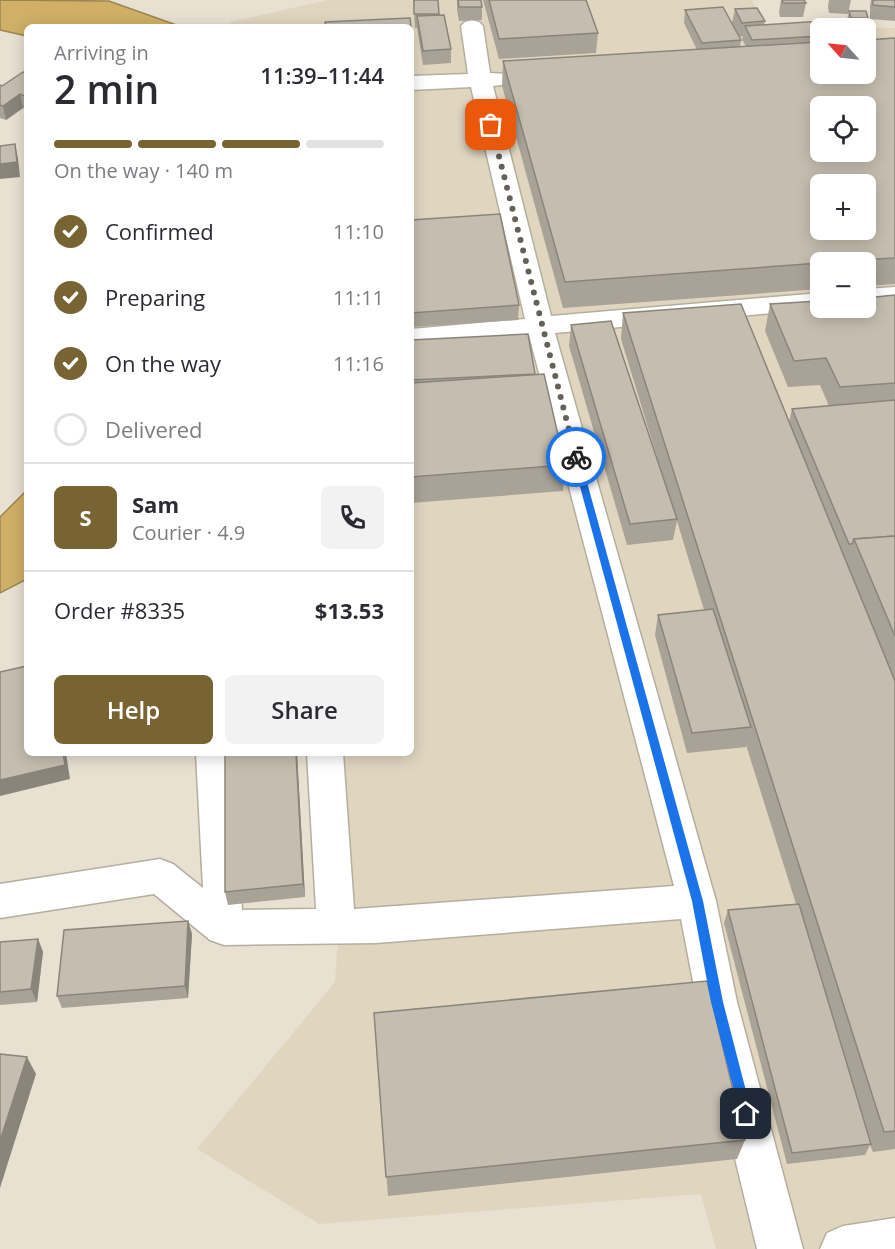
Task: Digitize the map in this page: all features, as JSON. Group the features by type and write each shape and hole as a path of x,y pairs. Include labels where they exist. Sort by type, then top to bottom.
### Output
{"lane":[{"path":"472,26 480,80 540,326 697,901 717,1002 780,1249"},
{"path":"414,83 527,77"},
{"path":"876,296 895,295"},
{"path":"414,337 810,302"},
{"path":"214,756 224,928"},
{"path":"325,756 336,926"},
{"path":"0,901 160,876 224,928 376,926 697,901"},
{"path":"843,1249 895,1241"}],"shaded area":[{"path":"0,0 109,1 174,24 24,24 24,35 0,30"},
{"path":"328,0 752,0 765,24 810,65 810,84 876,84 876,28 895,28 895,1249 716,1249 701,1194 319,1224 197,1149 335,982 347,807 339,756 414,756 414,24 231,24 230,22"},
{"path":"24,493 24,581 0,593 0,517"}],"building":[{"path":"414,0 438,0 439,14 414,14"},
{"path":"458,0 481,0 482,7 459,7"},
{"path":"489,0 586,0 598,33 499,39"},
{"path":"782,0 804,0 806,3 783,3"},
{"path":"873,0 895,0 895,7 873,5"},
{"path":"723,7 741,40 702,43 685,10"},
{"path":"757,8 765,21 742,23 735,9"},
{"path":"849,11 866,11 868,18 851,18"},
{"path":"444,15 451,49 423,51 417,16"},
{"path":"410,18 411,24 325,24 325,22"},
{"path":"810,22 810,37 752,40 745,26"},
{"path":"895,38 895,258 876,259 876,252 810,252 810,264 565,282 503,61 810,43 810,84 876,84 876,39"},
{"path":"24,72 24,96 20,94 3,106 0,105 0,85 2,86"},
{"path":"15,144 17,162 0,164 0,146"},
{"path":"500,214 519,305 414,313 414,220"},
{"path":"895,295 895,383 840,387 826,358 794,361 770,304 810,302 810,318 876,318 876,297"},
{"path":"741,304 895,681 895,1131 884,1132 623,313"},
{"path":"611,321 677,519 630,524 571,325"},
{"path":"528,334 535,374 414,380 414,340"},
{"path":"544,374 565,465 414,477 414,383"},
{"path":"895,400 895,536 854,539 852,544 849,544 792,409"},
{"path":"895,536 895,636 854,539"},
{"path":"713,609 751,727 692,733 658,615"},
{"path":"24,667 24,756 64,756 65,765 0,780 0,672"},
{"path":"225,756 296,756 303,884 225,892"},
{"path":"799,904 871,1144 792,1153 728,910"},
{"path":"188,921 185,986 57,996 64,930"},
{"path":"38,939 31,989 0,992 0,942"},
{"path":"707,981 745,1140 386,1177 374,1013"},
{"path":"0,1054 27,1057 0,1141"}],"way so far":[{"path":"491,125 540,326 576,457"}],"route":[{"path":"576,457 697,901 717,1002 746,1114"}]}
